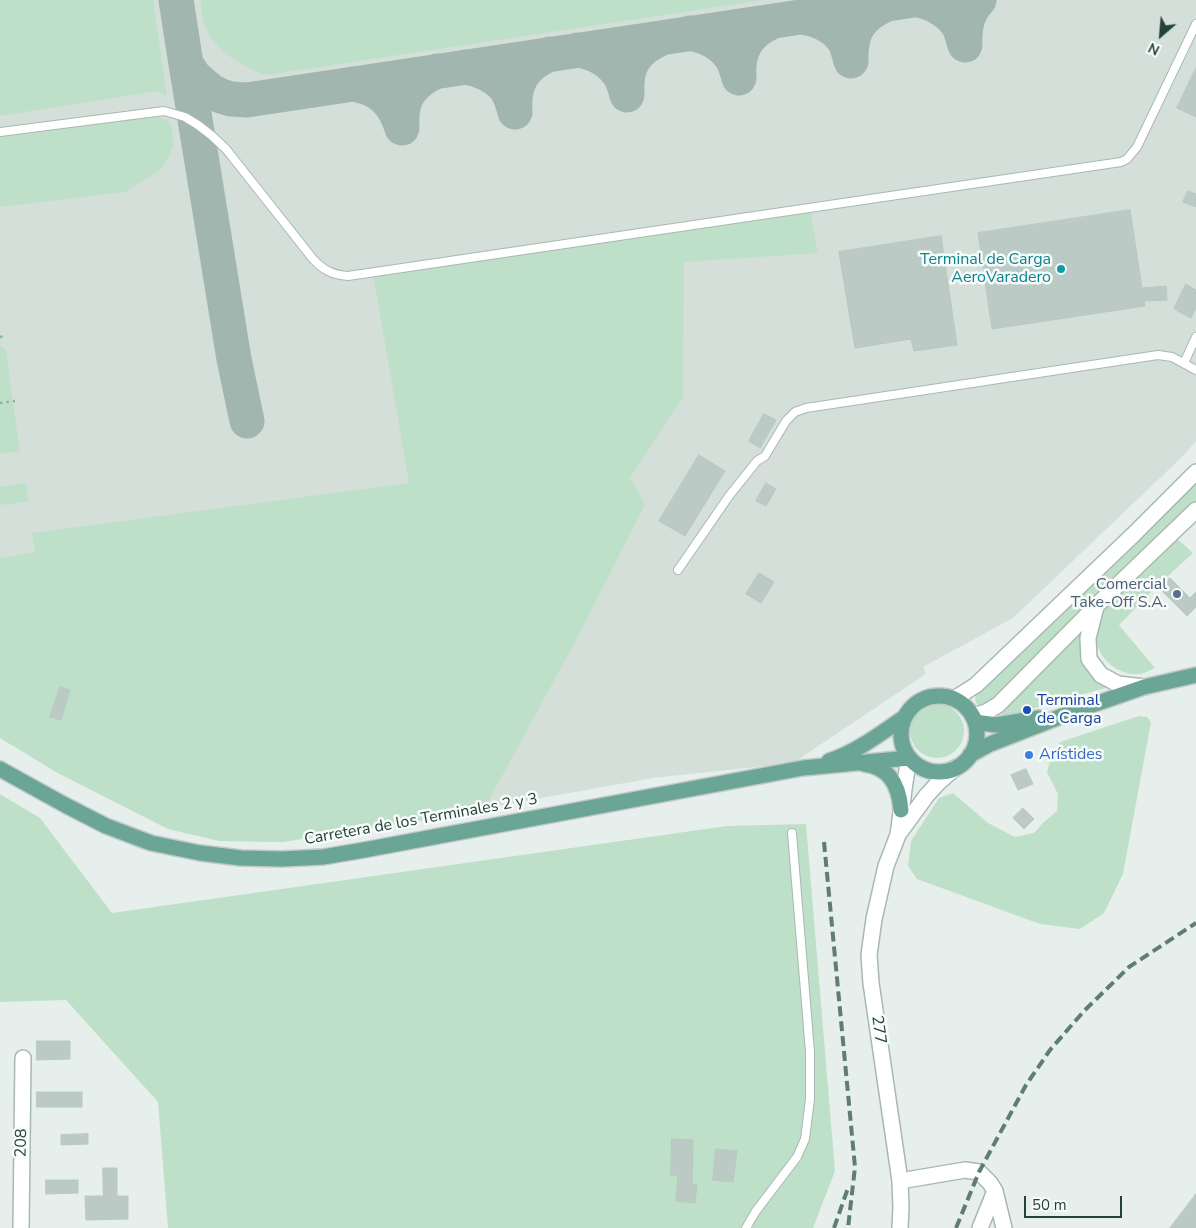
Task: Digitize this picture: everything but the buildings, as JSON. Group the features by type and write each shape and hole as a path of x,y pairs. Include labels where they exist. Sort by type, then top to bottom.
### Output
{"main road":[{"path":"970,755 997,742 1144,687 1196,675"},
{"path":"937,696 954,698 968,708 974,719 976,738 974,747 963,763 955,768 945,771 930,771 916,764 905,750 901,734 902,725 913,706 924,699 937,696"},
{"path":"974,719 996,724 1075,712"},
{"name":"Carretera de los Terminales 2 y 3","path":"0,769 106,826 151,843 200,853 241,858 323,857 803,768 841,757 905,717"},
{"name":"Carretera de los Terminales 2 y 3","path":"803,768 910,758"},
{"path":"855,764 879,767 897,786 901,810"}],"street":[{"path":"954,698 976,685 1126,542 1196,472"},
{"path":"974,719 998,705 1096,605 1196,510"},
{"path":"1096,605 1088,638 1089,659 1101,676 1118,684 1144,687"},
{"name":"277","path":"898,836 910,758"},
{"name":"277","path":"900,1228 900,1181 872,993 869,955 874,919 886,866 898,836 928,795 955,768"},
{"name":"208","path":"21,1228 23,1058"},
{"path":"900,1181 965,1170 979,1172 995,1191 1004,1228"},
{"path":"980,1228 995,1191"}],"lane":[{"path":"0,132 164,111 184,117 211,135 226,149 320,267 334,274 348,276 1121,162 1127,159 1137,147 1196,24"},
{"path":"1184,363 1196,337"},
{"path":"678,570 729,496 757,461 765,456 786,420 800,410 1158,355 1172,358 1196,370"},
{"path":"746,1228 756,1211 797,1157 805,1139 810,1099 810,1052 792,833"}],"path":[{"path":"0,337 5,336"},
{"path":"0,403 15,401"}],"shaded area":[{"path":"0,0 1196,0 1196,441 1184,455 1013,618 923,667 926,674 793,763 653,778 486,808 483,811 282,842 220,841 168,829 58,773 0,738"}],"green space":[{"path":"0,0 153,0 167,96 158,91 0,116"},
{"path":"201,0 764,0 267,75 238,62 214,42 204,24"},
{"path":"158,117 167,120 171,124 174,144 170,154 159,171 125,192 0,207 0,136 133,118"},
{"path":"810,211 818,253 684,262 683,397 630,478 645,504 581,631 483,811 282,842 220,841 168,829 58,773 0,738 0,558 35,552 32,533 409,483 373,274"},
{"path":"0,345 6,350 20,452 0,453"},
{"path":"1196,478 1196,502 1083,610 990,703 984,707 979,706 975,698 978,693"},
{"path":"26,483 28,501 0,504 0,487"},
{"path":"1175,537 1193,553 1119,625 1155,668 1140,674 1124,672 1105,659 1097,645 1097,628 1101,616 1106,604"},
{"path":"1084,625 1080,641 1082,657 1113,686 998,718"},
{"path":"937,704 947,706 956,712 962,721 964,731 962,741 956,750 947,756 937,758 927,756 918,750 912,741 910,731 912,721 918,712 927,706"},
{"path":"1139,716 1147,717 1151,722 1123,874 1104,913 1080,929 1040,924 917,879 908,866 911,841 939,798 953,793 988,823 1015,837 1034,833 1057,811 1058,794 1047,772 1051,756 1060,742"},
{"path":"0,794 40,818 112,913 727,826 806,824 835,1171 813,1228 168,1228 158,1102 66,1000 0,1002"}],"taxiway":[{"path":"176,0 186,64 194,76 211,91 221,96 247,100 914,0"},
{"path":"917,0 934,5 955,20 965,45 967,20 979,0"},
{"path":"802,17 819,21 839,34 844,41 851,61 852,42 858,26 869,14 887,4"},
{"path":"690,33 707,38 722,47 733,61 739,78 740,58 746,43 757,30 774,21"},
{"path":"577,50 595,55 610,64 621,78 627,95 628,75 634,60 645,47 662,38"},
{"path":"465,67 488,74 498,81 509,94 515,112 516,92 522,76 533,64 550,54"},
{"path":"186,64 234,359 247,421"},
{"path":"352,84 370,89 384,98 395,111 402,128 403,109 409,93 420,81 437,71"}],"railway":[{"path":"824,842 855,1167 848,1228"},
{"path":"956,1228 979,1172 1026,1085 1050,1050 1084,1011 1129,967 1196,923"},
{"path":"834,1228 848,1188"}],"place":[{"name":"Terminal de Carga AeroVaradero","path":"1061,269"},
{"name":"Comercial Take-Off S.A.","path":"1177,594"},
{"name":"Terminal de Carga","path":"1027,710"},
{"name":"Arístides","path":"1029,755"}]}
